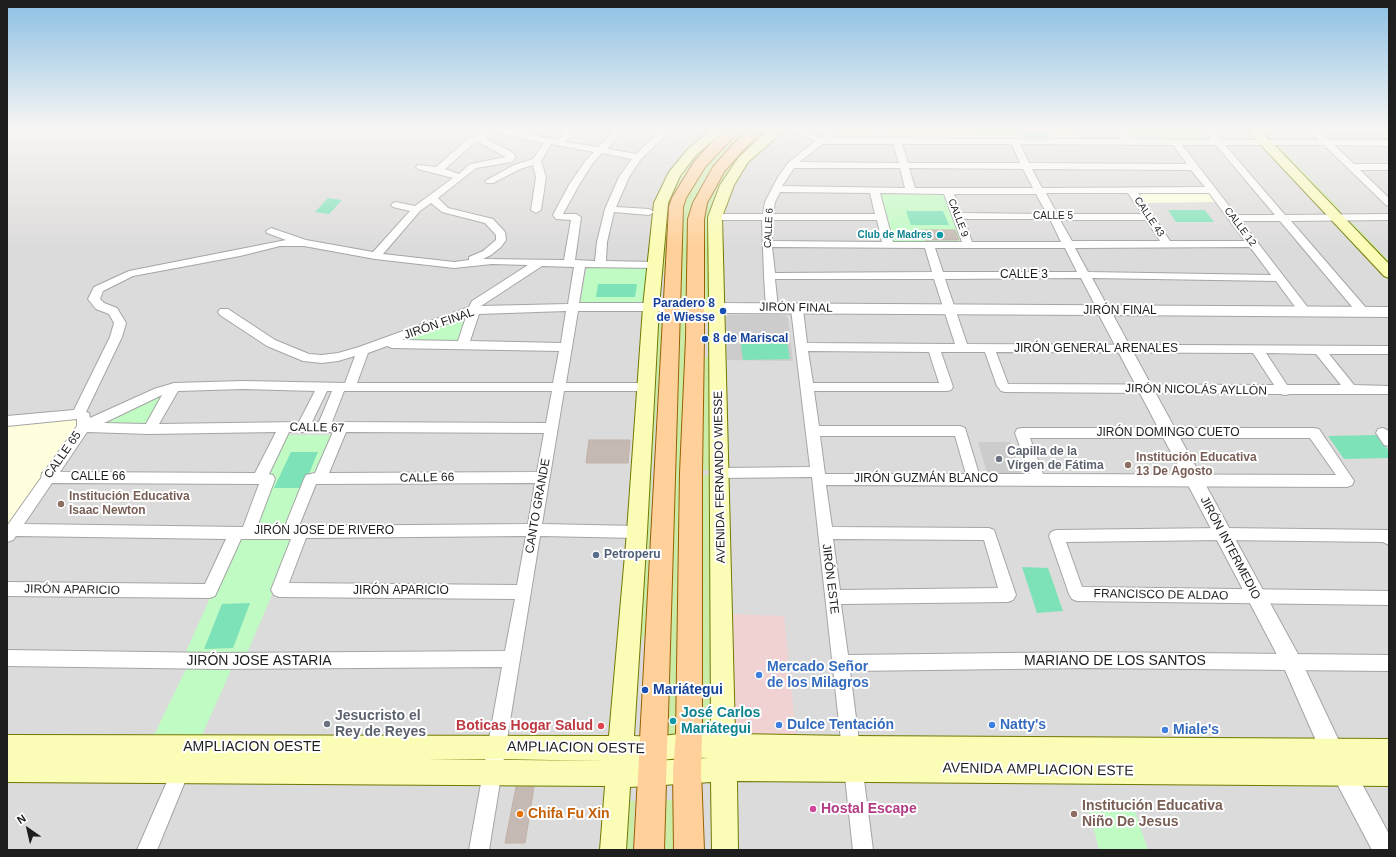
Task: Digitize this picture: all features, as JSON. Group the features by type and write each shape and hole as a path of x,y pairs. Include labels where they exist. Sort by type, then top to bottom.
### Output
{"main road":[{"path":"649,850 653,762 662,307 655,266 662,203 674,175 679,169"},
{"path":"613,850 646,387 662,307 676,207 679,198 697,169"},
{"path":"689,850 688,758 691,473 695,338 694,308 696,219 700,203 719,169"},
{"name":"AVENIDA FERNANDO WIESSE","path":"725,850 718,308 715,217 727,185 737,169"},
{"path":"1294,169 1335,217 1389,273"},
{"path":"1305,169 1389,256"},
{"name":"JIRÓN FINAL","path":"662,307 718,308"},
{"name":"AMPLIACION OESTE","path":"7,747 496,747 620,749 653,762"},
{"name":"AVENIDA AMPLIACION ESTE","path":"688,758 851,758 1389,751"},
{"name":"AMPLIACION OESTE","path":"7,770 618,774 653,762 688,758"},
{"name":"AVENIDA AMPLIACION ESTE","path":"851,758 1343,773 1389,773"}],"street":[{"path":"432,169 460,177"},
{"path":"375,256 418,209 469,169"},
{"path":"490,181 513,169"},
{"path":"536,210 540,177 538,169"},
{"name":"CANTO GRANDE","path":"479,850 573,307 576,217 558,216 577,180 585,169"},
{"path":"600,264 602,242 610,209 624,177 630,169"},
{"name":"CALLE 6","path":"772,308 767,244 768,217 770,202 789,169"},
{"path":"905,169 911,190"},
{"name":"JIRÓN INTERMEDIO","path":"1028,169 1292,663 1332,751 1385,850"},
{"name":"CALLE 12","path":"1195,169 1304,312"},
{"path":"1241,169 1363,312"},
{"path":"1354,169 1389,203"},
{"path":"776,189 948,191 1211,190"},
{"path":"874,190 888,244"},
{"name":"CALLE 43","path":"1131,190 1167,244"},
{"name":"CALLE 9","path":"948,191 968,244"},
{"path":"1377,191 1389,191"},
{"path":"433,198 437,204 445,210 489,221 501,234 501,240 487,252 454,265"},
{"path":"396,205 418,209"},
{"path":"610,209 649,212"},
{"name":"CALLE 5","path":"957,216 1149,217"},
{"path":"715,217 881,217"},
{"path":"1233,218 1389,217"},
{"path":"271,231 304,243 375,256 454,265 492,261 655,266"},
{"path":"80,420 116,337 120,323 113,311 100,306 94,299 98,289 129,274 150,269 240,253 275,244 304,243"},
{"path":"767,244 1252,244"},
{"path":"929,245 962,348"},
{"path":"463,344 476,304 518,278 540,262"},
{"name":"CALLE 3","path":"769,276 1085,275 1278,278"},
{"name":"JIRÓN FINAL","path":"224,312 271,343 307,358 338,357 363,350 473,310 573,307 662,307"},
{"name":"JIRÓN FINAL","path":"718,308 1389,312"},
{"name":"JIRÓN ESTE","path":"797,309 808,387 824,533 863,850"},
{"path":"382,344 463,344 566,347"},
{"name":"JIRÓN GENERAL ARENALES","path":"802,347 1389,350"},
{"path":"808,387 947,387 934,348"},
{"name":"JIRÓN NICOLÁS AYLLÓN","path":"989,348 1004,387 1389,390"},
{"path":"323,428 363,350"},
{"path":"1257,350 1285,390"},
{"path":"1320,350 1351,390"},
{"path":"80,420 174,387 243,385 323,387 646,387"},
{"path":"150,429 174,387"},
{"path":"303,427 323,387"},
{"name":"CALLE 65","path":"7,421 80,420"},
{"name":"CALLE 65","path":"10,534 47,477 80,420"},
{"name":"CALLE 67","path":"80,420 150,429 285,427 552,428"},
{"path":"242,532 285,427"},
{"path":"295,531 315,479 341,428"},
{"path":"813,430 960,432 974,479"},
{"name":"JIRÓN DOMINGO CUETO","path":"1038,479 1022,433 1314,433 1347,480"},
{"name":"JIRÓN GUZMÁN BLANCO","path":"720,473 974,479 1347,480"},
{"name":"CALLE 66","path":"47,477 264,479"},
{"name":"CALLE 66","path":"315,479 543,477"},
{"name":"JIRÓN JOSE DE RIVERO","path":"10,534 534,530 636,532"},
{"name":"JIRÓN APARICIO","path":"295,531 278,590 523,592"},
{"name":"JIRÓN APARICIO","path":"7,589 210,591 242,532"},
{"path":"824,533 989,534 1008,594 833,597"},
{"path":"1223,534 1388,537"},
{"name":"FRANCISCO DE ALDAO","path":"1223,534 1056,536 1077,594 1389,598"},
{"name":"JIRÓN JOSE ASTARIA","path":"7,658 220,661 511,659"},
{"name":"MARIANO DE LOS SANTOS","path":"840,663 1088,660 1389,663"},
{"path":"147,850 190,748"}],"shaded area":[{"path":"7,169 1389,169 1389,850 7,850"},
{"path":"1138,192 1208,192 1217,202 1145,203"},
{"path":"729,315 785,315 788,318 793,361 727,360 726,317"},
{"path":"78,417 82,425 7,525 7,425"},
{"name":"Capilla de la Vírgen de Fátima","path":"978,442 1010,442 1022,476 988,476"},
{"name":"Mercado Señor de los Milagros","path":"726,614 784,616 796,735 728,734"}],"green space":[{"path":"685,169 690,169 679,186 671,208 666,273 659,273 665,208 677,179"},
{"path":"700,169 712,169 701,190 689,304 675,303 682,201"},
{"path":"723,169 735,169 726,178 712,303 701,303 703,210"},
{"path":"1294,169 1301,169 1341,210 1332,210"},
{"path":"878,193 945,193 962,241 891,241"},
{"path":"328,198 342,200 329,214 315,212"},
{"path":"1168,210 1205,210 1214,222 1176,222"},
{"path":"906,211 943,211 949,225 911,225"},
{"path":"1344,223 1353,223 1389,261 1389,270"},
{"path":"587,266 650,267 647,304 580,304"},
{"path":"598,284 637,284 635,297 596,297"},
{"path":"466,316 461,344 402,343 400,338"},
{"path":"655,320 663,320 652,470 642,470"},
{"path":"689,320 679,743 656,746 676,321"},
{"path":"787,342 790,359 743,360 741,344"},
{"path":"703,357 709,357 709,470 696,470"},
{"path":"165,394 148,427 98,423 161,395"},
{"path":"286,435 335,435 317,477 287,527 252,528 265,476"},
{"path":"1377,435 1389,451 1389,458 1344,459 1328,436"},
{"path":"291,452 318,452 303,488 274,488"},
{"path":"642,474 652,475 647,628 640,646"},
{"path":"695,475 710,475 711,733 693,733"},
{"path":"240,537 292,538 271,597 245,658 183,658 210,598 213,597"},
{"path":"1022,567 1048,568 1063,611 1037,613"},
{"path":"250,603 233,648 204,649 222,604"},
{"path":"187,667 232,668 202,735 154,735"},
{"path":"651,800 676,800 675,850 649,850"},
{"path":"1131,800 1148,850 1099,850 1087,801"},
{"path":"620,801 635,801 633,850 617,850"}],"building":[{"name":"Club de Madres","path":"922,230 955,230 959,240 925,240"},
{"path":"589,440 630,440 628,463 586,463"},
{"name":"Chifa Fu Xin","path":"516,787 534,787 525,843 505,843"}],"place":[{"name":"Club de Madres","path":"940,235"},
{"name":"Paradero 8 de Wiesse","path":"723,311"},
{"name":"8 de Mariscal","path":"705,339"},
{"name":"Capilla de la Vírgen de Fátima","path":"999,459"},
{"name":"Institución Educativa 13 De Agosto","path":"1128,465"},
{"name":"Institución Educativa Isaac Newton","path":"61,504"},
{"name":"Petroperu","path":"596,555"},
{"name":"Mercado Señor de los Milagros","path":"759,675"},
{"name":"Mariátegui","path":"645,690"},
{"name":"José Carlos Mariátegui","path":"673,721"},
{"name":"Jesucristo el Rey de Reyes","path":"327,724"},
{"name":"Dulce Tentación","path":"779,725"},
{"name":"Natty's","path":"992,725"},
{"name":"Boticas Hogar Salud","path":"601,726"},
{"name":"Miale's","path":"1165,730"},
{"name":"Hostal Escape","path":"813,809"},
{"name":"Chifa Fu Xin","path":"520,814"},
{"name":"Institución Educativa Niño De Jesus","path":"1074,814"}]}
